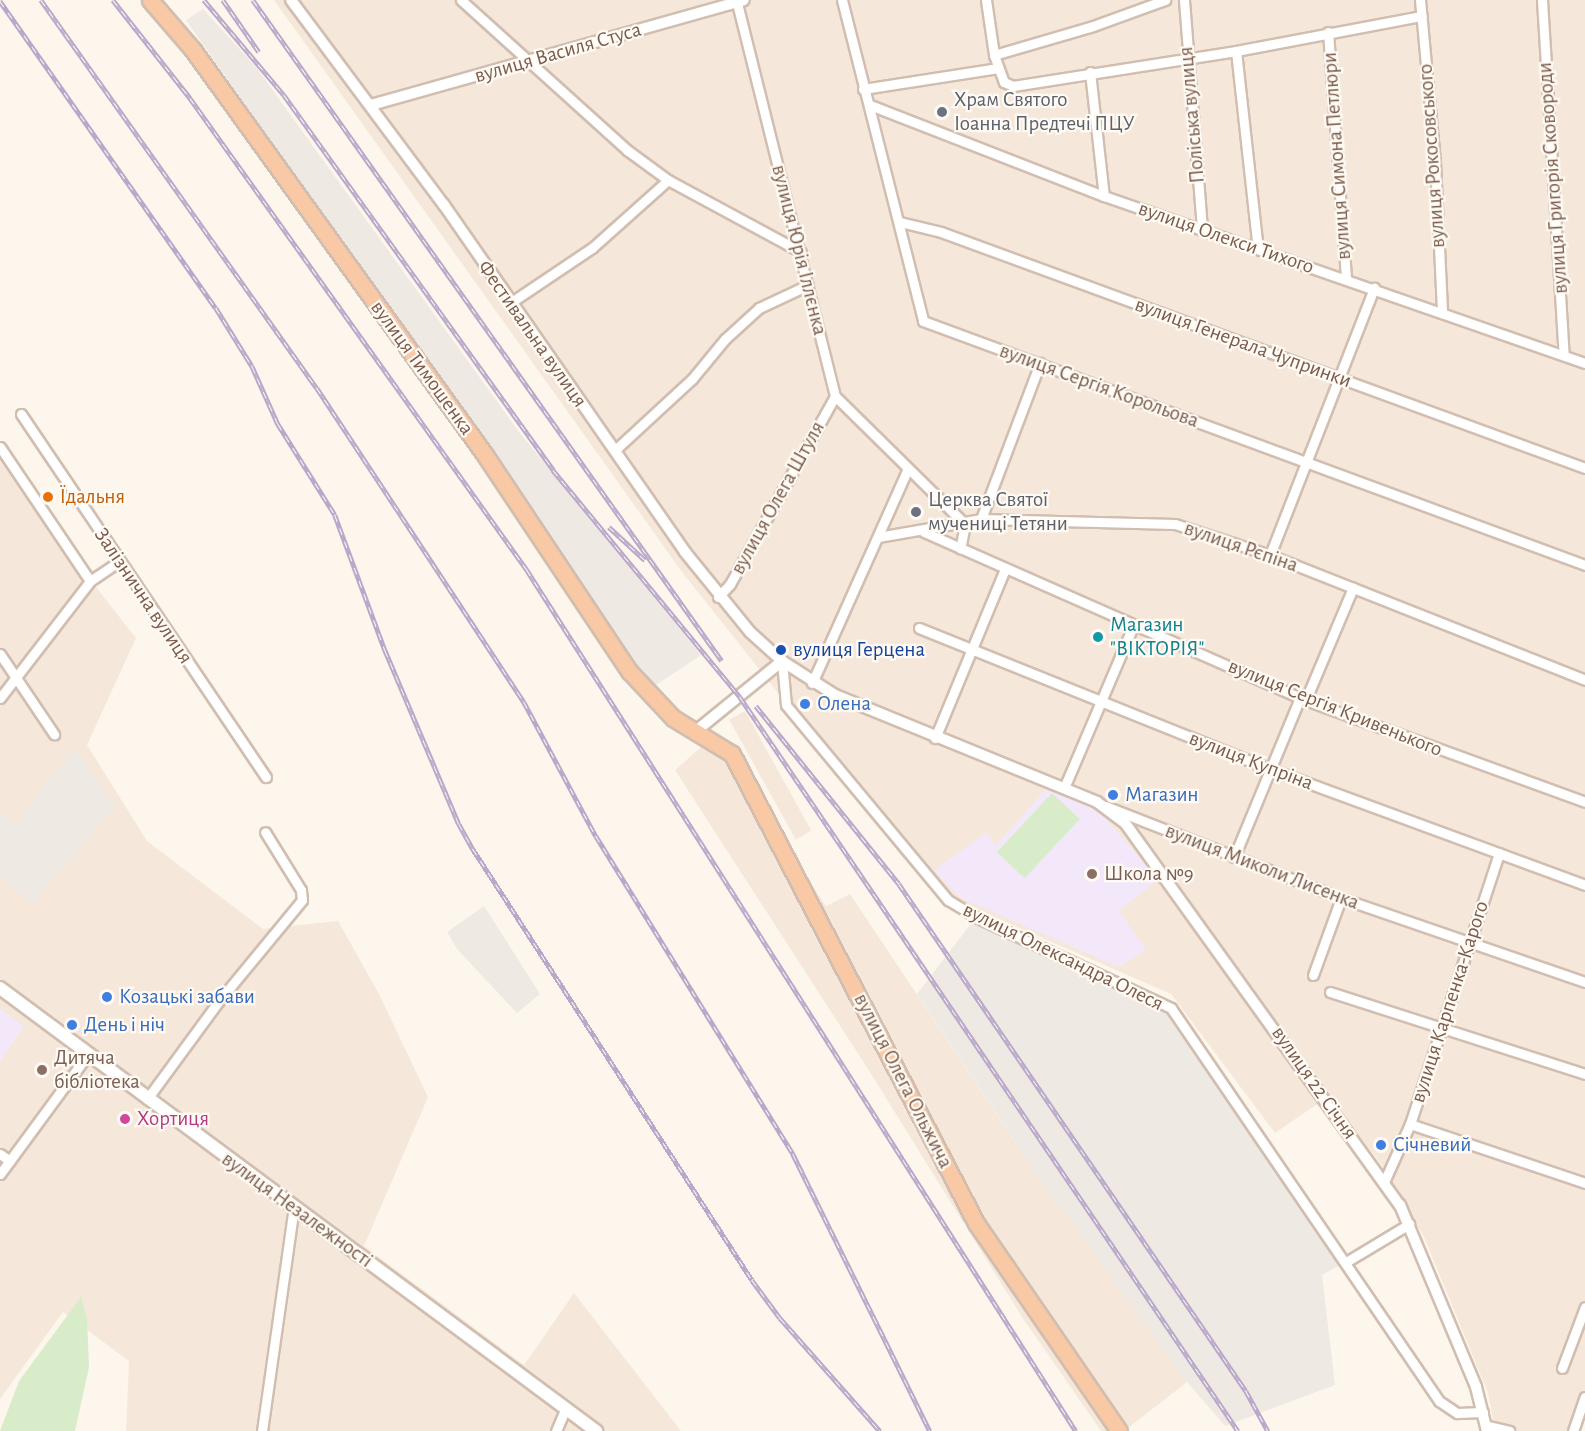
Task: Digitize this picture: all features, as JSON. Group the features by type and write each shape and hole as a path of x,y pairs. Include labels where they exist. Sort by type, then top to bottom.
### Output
{"highway":[{"name":"вулиця Тимошенка","path":"150,0 200,60 485,455 628,671 660,707 696,731"},
{"name":"вулиця Олега Ольжича","path":"696,731 722,745 743,770 976,1223 1119,1431"}],"main road":[{"name":"вулиця Незалежності","path":"0,988 596,1431"}],"street":[{"name":"Фестивальна вулиця","path":"291,0 372,105 718,597 782,661"},
{"path":"461,0 527,61 668,180 801,252"},
{"name":"вулиця Сергія Корольова","path":"842,0 863,89 870,105 900,222 923,321 1585,565"},
{"path":"986,0 998,68 1004,82 1013,86 1090,72 1236,51 1422,16"},
{"path":"994,55 1093,26 1165,0"},
{"name":"Поліська вулиця","path":"1184,0 1202,229"},
{"name":"вулиця Рокосовського","path":"1420,0 1442,311"},
{"name":"вулиця Григорія Сковороди","path":"1542,0 1564,355"},
{"name":"вулиця Василя Стуса","path":"372,105 740,1"},
{"name":"вулиця Юрія Іллєнка","path":"740,1 835,396"},
{"name":"вулиця Симона Петлюри","path":"1328,33 1346,279"},
{"path":"1236,51 1258,249"},
{"path":"863,89 998,68"},
{"path":"1090,72 1104,196"},
{"name":"вулиця Олекси Тихого","path":"870,105 1104,196 1442,311 1585,363"},
{"path":"510,303 592,248 668,180"},
{"name":"вулиця Генерала Чупринки","path":"900,222 941,232 1585,468"},
{"path":"615,450 692,379 725,339 759,308 808,285"},
{"path":"1270,555 1374,288"},
{"path":"981,519 1040,363"},
{"path":"835,396 907,471 965,525 960,549"},
{"name":"вулиця Олега Штуля","path":"718,597 730,584 835,396"},
{"name":"Залізнична вулиця","path":"21,414 266,777"},
{"path":"0,447 90,580"},
{"path":"812,683 907,471"},
{"name":"вулиця Рєпіна","path":"878,537 965,525 981,519 1175,524 1270,555 1585,680"},
{"name":"вулиця Сергія Кривенького","path":"924,532 1303,699 1585,802"},
{"path":"0,698 90,580 120,561"},
{"path":"935,738 1005,569"},
{"path":"1234,856 1270,769 1353,588"},
{"path":"1064,788 1099,701 1134,624"},
{"name":"вулиця Купріна","path":"920,628 970,651 1270,769 1585,885"},
{"path":"0,654 54,734"},
{"path":"696,731 782,661"},
{"name":"вулиця Миколи Лисенка","path":"782,661 812,683 935,738 1341,898 1585,982"},
{"name":"вулиця Олександра Олеся","path":"782,661 786,705 948,900 976,917 1171,1008 1439,1401 1457,1413 1483,1412"},
{"name":"вулиця 22 Січня","path":"1097,802 1125,823 1384,1182 1409,1224 1476,1386 1487,1429"},
{"path":"147,1099 218,1002 302,900 301,890 265,832"},
{"name":"вулиця Карпенка-Карого","path":"1384,1182 1410,1124 1499,854"},
{"path":"1313,975 1341,898"},
{"path":"1330,992 1442,1025 1585,1074"},
{"path":"0,1174 89,1053"},
{"path":"1410,1124 1585,1184"},
{"path":"0,1154 10,1161"},
{"path":"262,1431 294,1207"},
{"path":"1346,1262 1409,1224"},
{"path":"1562,1368 1585,1307"},
{"path":"1573,1431 1585,1397"},
{"path":"556,1431 565,1410"},
{"path":"1487,1429 1509,1431"}],"shaded area":[{"path":"274,0 1585,0 1585,1416 1577,1431 1495,1431 1488,1393 1424,1237 1381,1164 1329,1096 1275,1133 1171,994 953,899 798,718 682,572"},
{"path":"203,9 256,67 519,432 701,655 653,687 186,20"},
{"path":"0,443 99,591 136,638 87,745 147,841 263,929 338,921 379,994 428,1097 364,1246 524,1365 574,1293 681,1431 126,1431 129,1361 63,1312 0,1399"},
{"path":"745,711 811,831 796,840 729,720"},
{"path":"707,742 725,752 826,906 850,894 1039,1178 1187,1382 1124,1431 1101,1431 1022,1317 868,1069 675,770"},
{"path":"74,747 115,806 33,903 0,878 0,813 17,823"},
{"name":"Школа №9","path":"1049,786 1095,807 1159,879 1119,911 1146,950 1119,967 961,898 934,870 986,833 996,845"},
{"path":"484,906 540,994 517,1013 457,949 447,932"},
{"path":"976,917 1160,1000 1346,1262 1322,1275 1335,1385 1225,1426 1187,1382 1039,1178 917,994"},
{"path":"0,1009 24,1026 0,1062"}],"green space":[{"path":"1052,793 1080,819 1025,878 997,852"},
{"path":"81,1297 87,1318 89,1367 75,1431 0,1431 19,1381"}],"railway":[{"path":"41,0 317,388 524,702 596,836 793,1154 930,1431"},
{"path":"113,0 190,98 527,570 1076,1431"},
{"path":"204,0 284,95 553,470 740,697 1238,1431"},
{"path":"223,0 259,52"},
{"path":"253,0 722,661"},
{"path":"0,1 216,308 252,366 278,424 335,515 385,650 459,824 473,849 752,1280 780,1318 880,1431"},
{"path":"609,527 645,560"},
{"path":"756,706 899,884 1246,1391 1268,1431"}],"place":[{"name":"Храм Святого Іоанна Предтечі ПЦУ","path":"942,112"},
{"name":"Їдальня","path":"48,497"},
{"name":"Церква Святої мучениці Тетяни","path":"916,512"},
{"name":"Магазин \"ВІКТОРІЯ\"","path":"1098,637"},
{"name":"вулиця Герцена","path":"781,650"},
{"name":"Олена","path":"805,704"},
{"name":"Магазин","path":"1113,795"},
{"name":"Школа №9","path":"1092,874"},
{"name":"Козацькі забави","path":"107,997"},
{"name":"День і ніч","path":"72,1025"},
{"name":"Дитяча бібліотека","path":"42,1070"},
{"name":"Хортиця","path":"125,1119"},
{"name":"Січневий","path":"1381,1145"}]}
